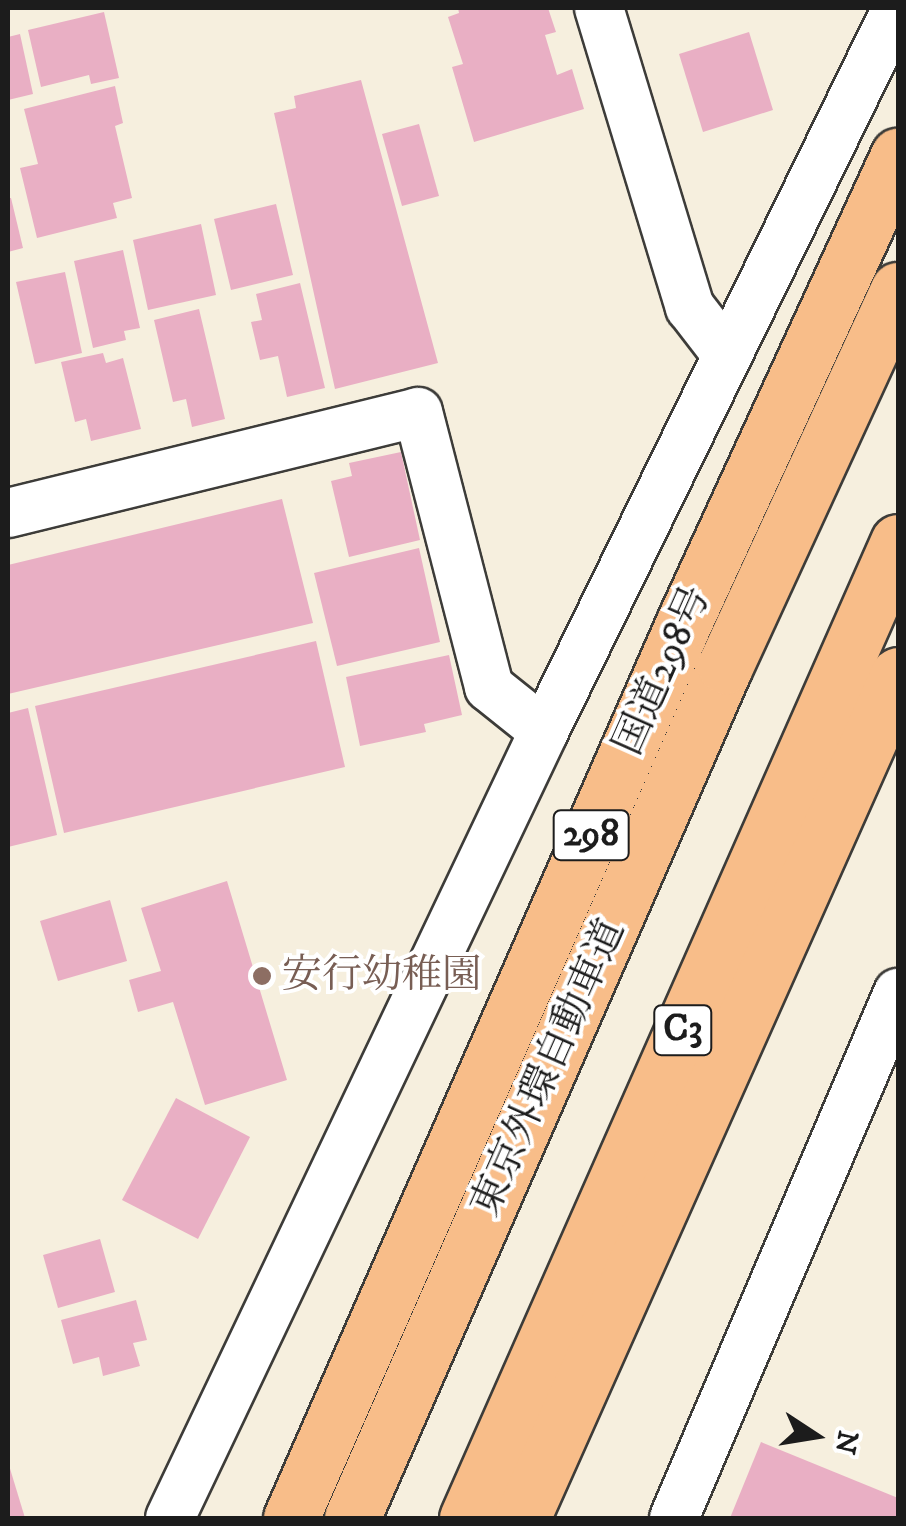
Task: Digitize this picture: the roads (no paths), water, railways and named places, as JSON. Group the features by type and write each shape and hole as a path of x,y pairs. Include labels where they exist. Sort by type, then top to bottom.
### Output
{"highway":[{"name":"国道298号","path":"291,1518 685,620 898,156"},
{"name":"東京外環自動車道","path":"352,1518 725,666 898,290"},
{"name":"C3","path":"467,1518 898,542"},
{"path":"522,1518 898,675"}],"street":[{"path":"599,8 690,307 727,355"},
{"path":"170,1518 544,731 897,8"},
{"path":"8,513 418,412 489,687 544,731"},
{"path":"674,1518 898,993"}],"place":[{"name":"安行幼稚園","path":"262,976"}]}
